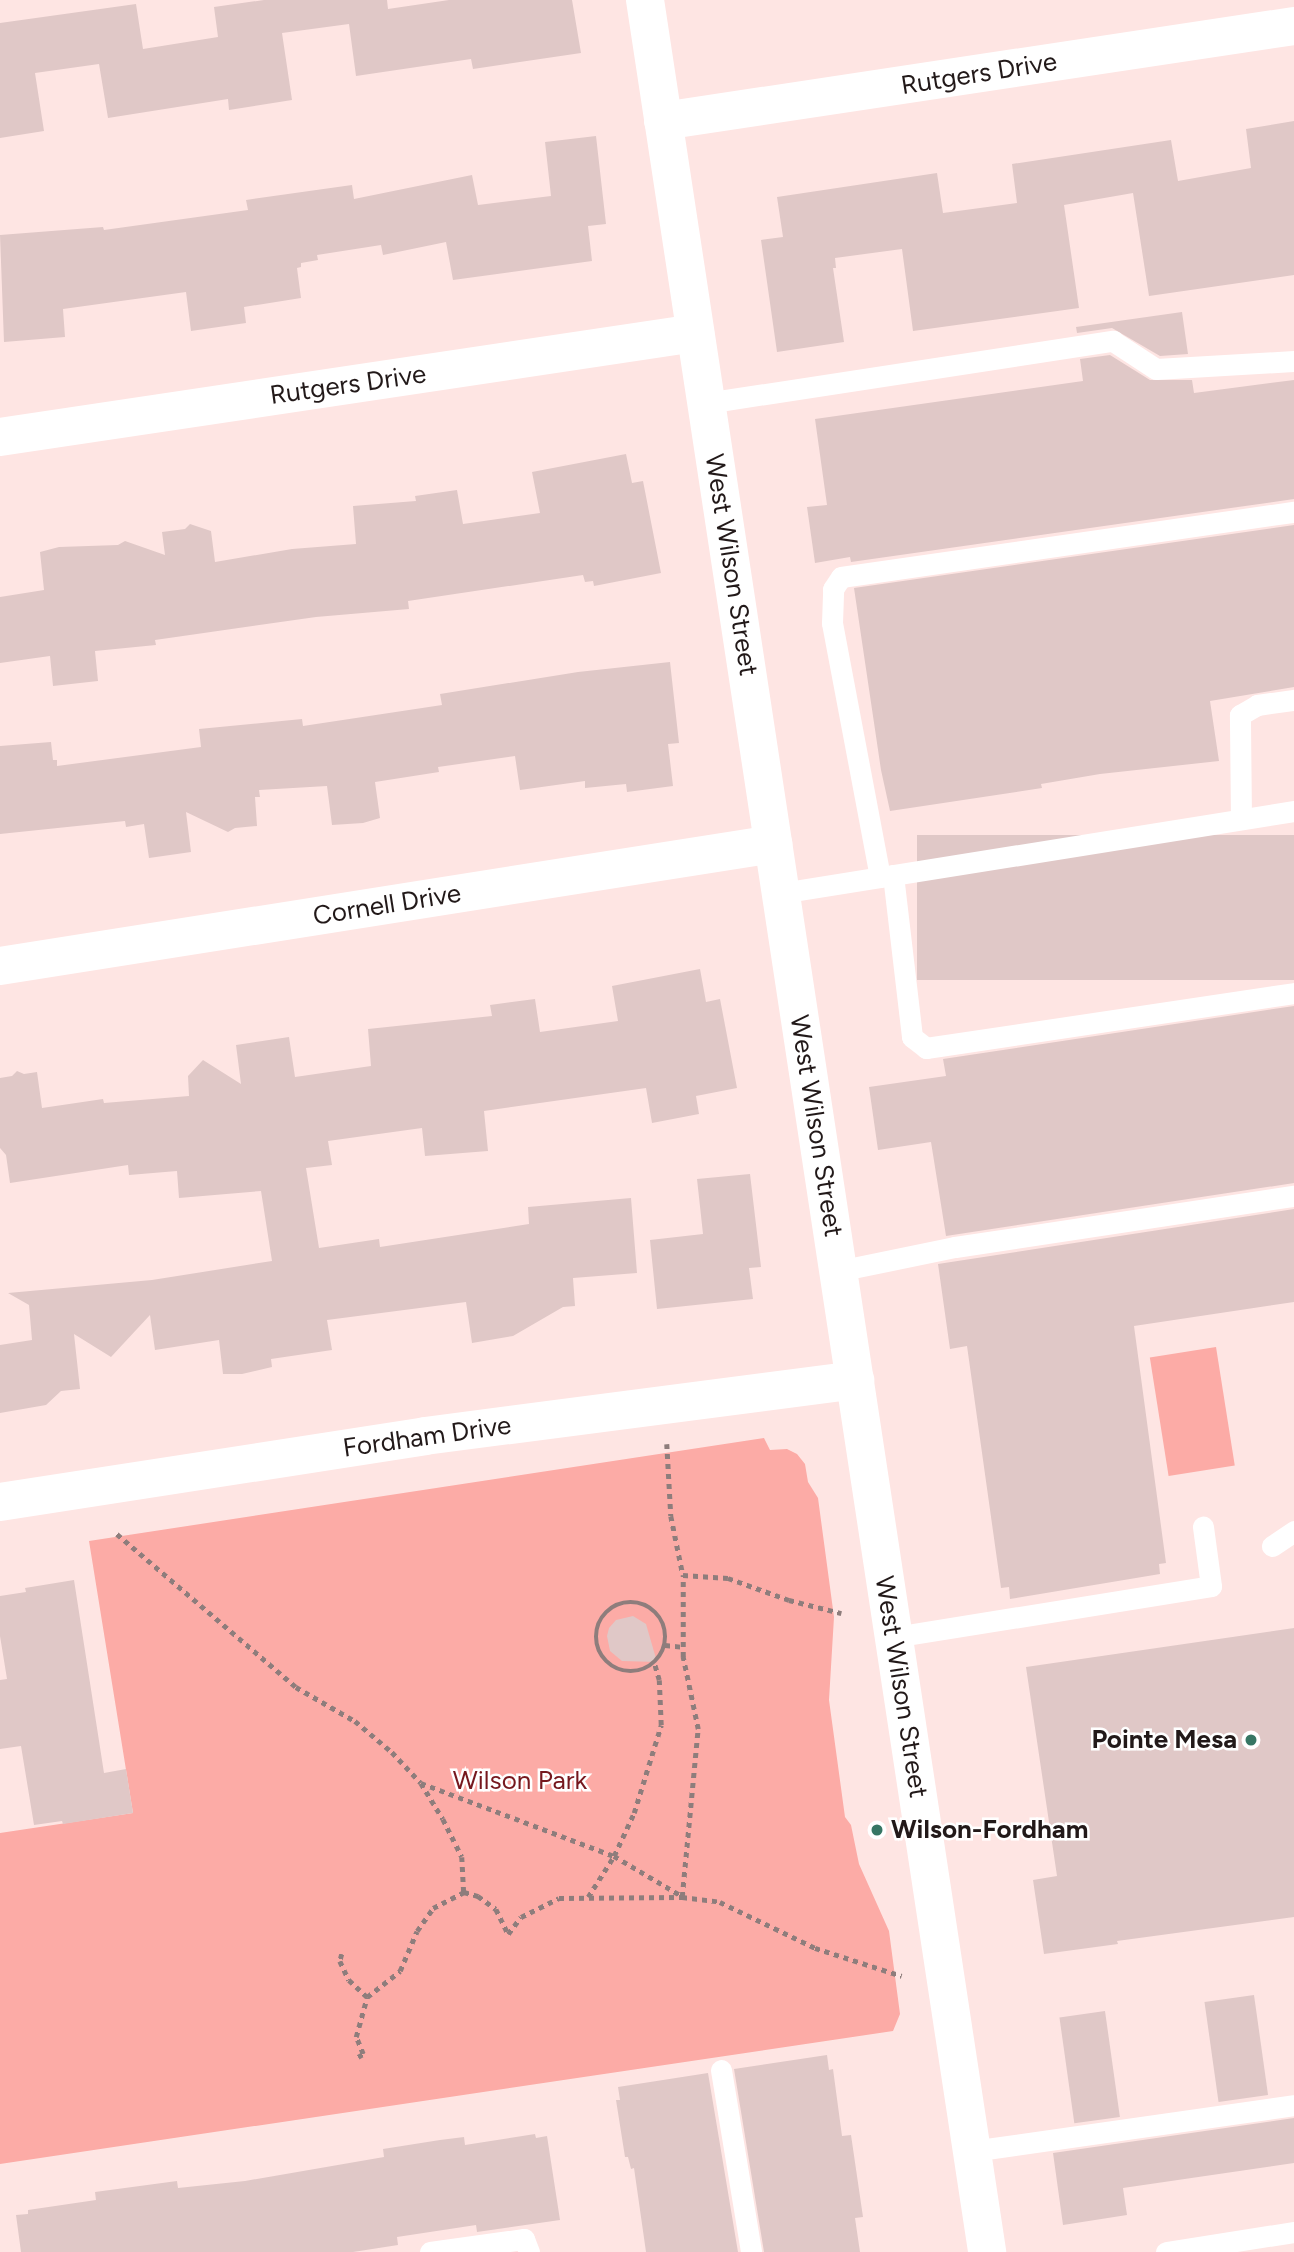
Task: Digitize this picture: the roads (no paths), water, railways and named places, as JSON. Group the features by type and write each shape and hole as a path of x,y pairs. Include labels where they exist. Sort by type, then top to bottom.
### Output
{"street":[{"name":"West Wilson Street","path":"645,0 987,2252"},
{"name":"Rutgers Drive","path":"663,121 1294,26"},
{"name":"Rutgers Drive","path":"0,437 695,333"},
{"name":"Cornell Drive","path":"0,966 773,844"},
{"name":"Fordham Drive","path":"0,1502 425,1436 855,1380"}],"lane":[{"path":"706,403 1113,341 1156,369 1294,361"},
{"path":"1294,512 841,577 833,589 832,623 886,876 912,1037 926,1048 1294,993"},
{"path":"1241,819 1240,715 1257,705 1294,699"},
{"path":"781,893 1294,811"},
{"path":"838,1270 955,1247 1294,1196"},
{"path":"894,1637 1212,1586 1203,1527"},
{"path":"1272,1546 1294,1531"},
{"path":"721,2070 751,2252"},
{"path":"972,2151 1294,2105"},
{"path":"1166,2252 1294,2232"},
{"path":"430,2252 524,2239 529,2252"}],"place":[{"name":"Pointe Mesa","path":"1251,1740"},
{"name":"Wilson-Fordham","path":"877,1830"}],"park label":[{"name":"Wilson Park","path":"520,1781"}]}
